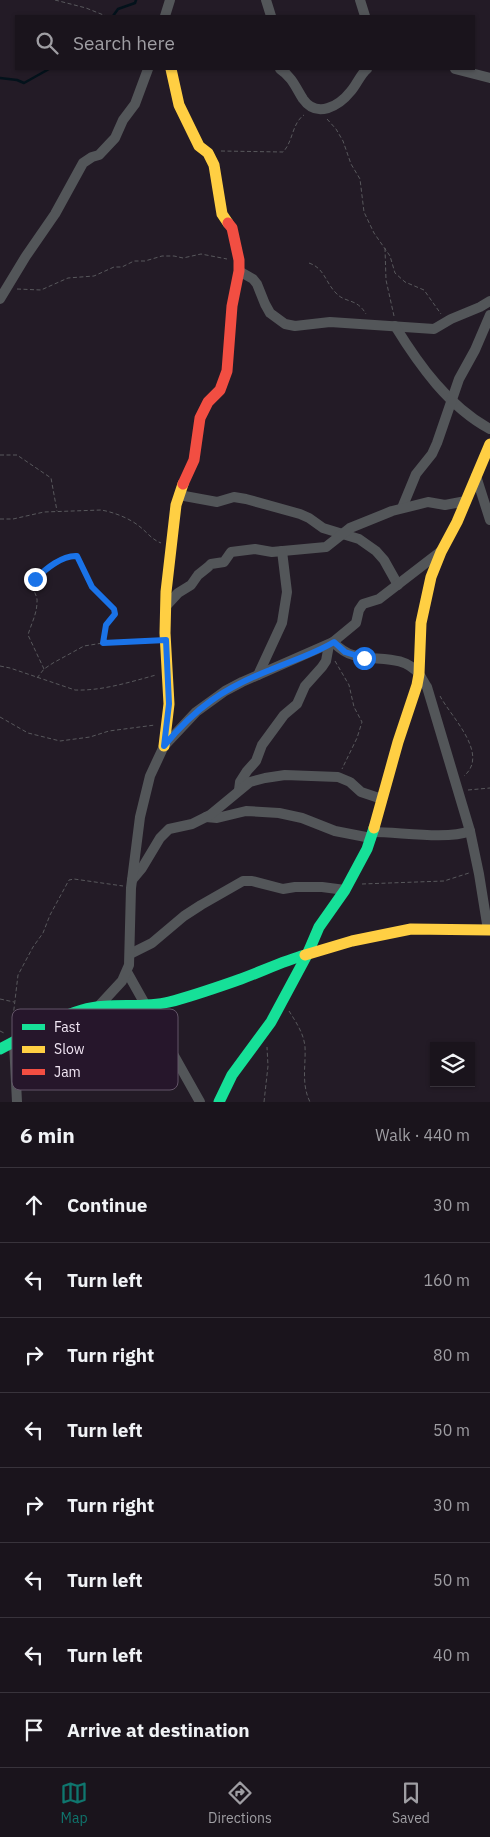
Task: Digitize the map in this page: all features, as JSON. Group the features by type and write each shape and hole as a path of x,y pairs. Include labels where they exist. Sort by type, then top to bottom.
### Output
{"street":[{"path":"164,15 170,0"},
{"path":"266,0 271,15"},
{"path":"360,0 365,15"},
{"path":"2,296 26,256 55,214 83,163 99,155 115,138 123,120 136,104 148,70"},
{"path":"164,746 169,704 166,606 171,548 179,495 194,460 200,418 208,402 220,390 227,371 232,306 239,265 232,228 222,214 214,165 208,153 199,146 179,105 171,70"},
{"path":"281,70 290,77 306,103 321,110 341,101 352,90 366,70"},
{"path":"459,70 490,78"},
{"path":"239,265 257,284 270,313 285,324 295,326 330,322 434,329 490,301"},
{"path":"402,508 416,474 434,449 460,379 490,315"},
{"path":"395,326 420,364 451,401 490,429"},
{"path":"219,1102 232,1076 264,1032 282,1003 319,927 347,887 361,862 372,835 419,674 421,623 431,577 440,552 466,501 490,444"},
{"path":"476,476 490,520"},
{"path":"179,495 217,502 229,498 246,499 300,514 324,528 359,539 376,551 384,560 398,585"},
{"path":"166,606 178,593 191,585 198,575 211,564 224,562 231,552 254,549 267,552 326,547 341,534 368,520 402,508 428,502 445,505 466,501"},
{"path":"258,675 282,623 287,592 282,551"},
{"path":"97,1008 122,982 127,972 130,954 132,884 140,817 156,760 164,746 182,726 211,700 242,682 330,646 356,623 359,610 363,604 379,599 440,552"},
{"path":"93,1009 148,1006 186,997 352,941 411,929 489,930 470,831 430,695 419,674 407,664 396,660 352,655 330,646"},
{"path":"240,790 240,782 256,761 262,745 284,715 297,704 305,686 326,660 330,646"},
{"path":"132,884 160,838 169,829 192,824 205,817 250,782 265,778 303,775 338,777 350,782 361,792 382,799"},
{"path":"205,817 217,818 246,811 279,813 302,818 335,831 372,835 447,835 462,834 470,831"},
{"path":"130,954 152,943 184,916 242,881 252,881 283,889 295,887 347,887"},
{"path":"127,972 149,1009"},
{"path":"0,1049 12,1041"},
{"path":"178,1064 200,1102"}],"path":[{"path":"55,0 86,8 104,15"},
{"path":"208,153 243,151 283,152 298,120 314,108 331,123 340,135 351,164 360,179 364,212 374,233 390,256 395,273 399,278 424,290 439,312 451,319"},
{"path":"384,247 386,280 392,300 395,326"},
{"path":"2,296 24,288 41,290 68,278 94,276 134,261 145,261 162,256 183,258 201,254 239,265"},
{"path":"309,263 324,274 335,292 343,298 356,302 366,315 378,324"},
{"path":"0,455 17,455 51,478 58,511"},
{"path":"0,519 13,519 58,511 109,511 134,523 148,536 171,548"},
{"path":"44,669 28,636 34,622 38,601 33,583 46,570 66,558 77,556 92,587 114,609 115,614 106,625 103,643"},
{"path":"36,678 44,669 84,646 103,643 166,640"},
{"path":"330,646 349,685 354,707 362,722 357,738 338,777"},
{"path":"0,666 60,687 85,691 124,684 167,672"},
{"path":"437,691 446,706 462,724 475,748"},
{"path":"0,717 28,733 60,741 168,722"},
{"path":"456,786 472,770 475,765 476,756"},
{"path":"456,786 490,788"},
{"path":"347,887 444,881 478,869"},
{"path":"14,1009 20,970 43,933 50,915 69,880 132,884"},
{"path":"0,999 15,1002"},
{"path":"282,1003 293,1017 303,1039 305,1048 305,1082 310,1102"},
{"path":"264,1032 268,1066 264,1102"}],"waterway":[{"path":"114,15 118,9 135,3 136,0"},
{"path":"0,78 17,80 24,83 47,70"}],"traffic: fast":[{"path":"219,1102 232,1075 271,1022 307,955 319,927 345,890 367,849 374,828"},
{"path":"88,1009 103,1006 148,1005 169,1002 223,985 305,955"},
{"path":"0,1049 12,1043"}],"traffic: slow":[{"path":"171,70 179,105 199,146 208,153 214,165 222,214 228,223"},
{"path":"374,828 398,742 417,685 421,623 431,577 490,444"},
{"path":"164,746 169,704 165,633 166,592 176,505 183,484"},
{"path":"305,955 352,941 411,929 490,930"}],"traffic: jam":[{"path":"183,484 194,460 200,418 208,402 220,390 227,371 232,306 239,271 239,260 232,228 228,223"}],"route":[{"path":"35,579 51,566 71,556 77,556 92,587 114,609 115,614 109,620 104,631 103,643 166,640 169,704 164,746 196,712 211,700 242,682 315,652 334,642 345,652 364,658"}]}
